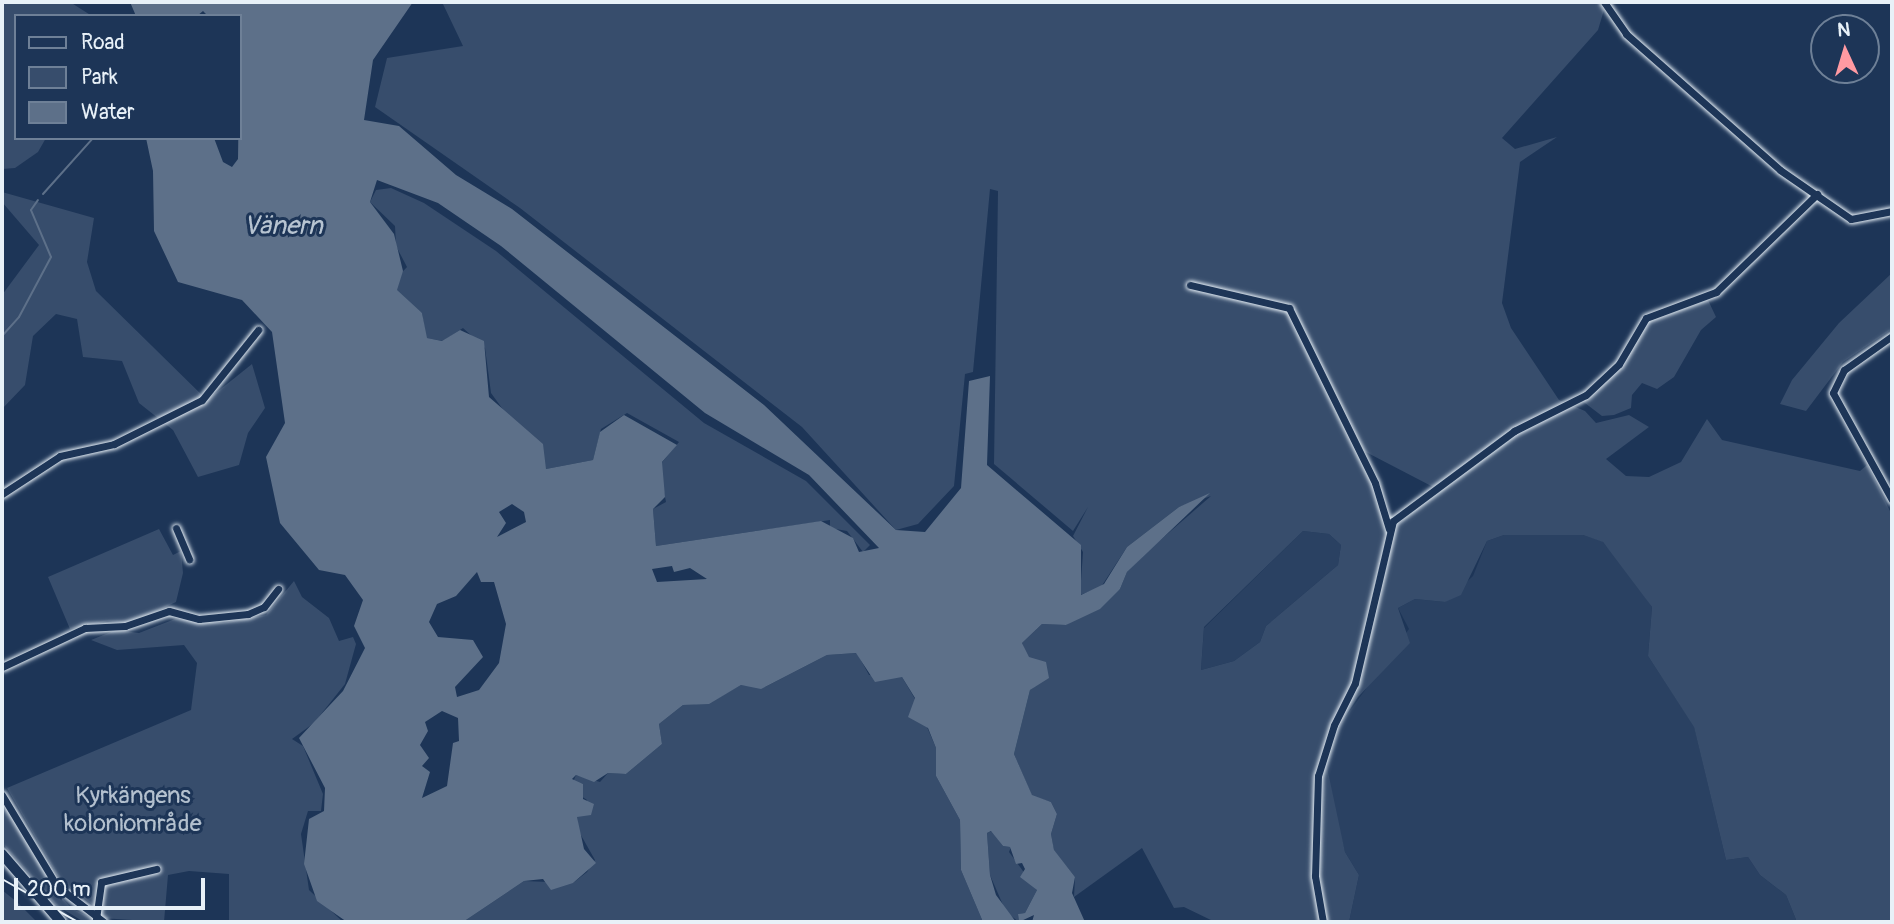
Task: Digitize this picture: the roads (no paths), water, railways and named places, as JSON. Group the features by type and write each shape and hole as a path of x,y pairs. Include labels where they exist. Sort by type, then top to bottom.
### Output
{"street":[{"path":"1604,2 1626,34 1780,170 1852,219 1892,211"},
{"path":"1322,922 1315,876 1318,776 1334,724 1355,683 1389,530 1406,509 1514,431 1586,395 1619,364 1646,317 1716,292 1817,194"},
{"path":"1190,285 1289,308 1369,470 1389,530"},
{"path":"2,494 60,456 114,443 202,400 258,330"},
{"path":"1892,335 1844,370 1833,393 1892,500"},
{"path":"176,528 189,559"},
{"path":"2,667 85,628 125,626 165,611 199,619 247,614 264,607 278,589"},
{"path":"2,795 57,886 100,920"},
{"path":"2,854 61,922"},
{"path":"100,920 101,883 154,870"}],"water":[{"name":"Vänern","path":"130,2 413,2 373,60 364,120 399,126 456,175 512,209 764,405 896,530 925,532 961,488 969,381 990,376 987,465 1081,545 1081,595 1104,584 1127,547 1179,507 1210,493 1127,572 1120,589 1100,609 1066,625 1042,624 1022,643 1029,657 1046,662 1049,678 1030,690 1014,754 1032,795 1051,802 1057,814 1051,834 1054,850 1075,877 1072,893 1085,922 1032,922 1034,915 1019,922 1018,914 1025,913 1037,890 1020,877 1025,869 1022,863 1016,864 1010,847 1003,846 991,831 987,833 990,875 996,895 1016,922 983,922 961,870 960,820 936,776 936,748 928,728 908,717 915,698 902,677 875,682 856,653 827,655 761,689 741,685 709,704 683,705 659,724 662,744 626,774 608,773 594,782 576,775 572,779 583,784 583,799 594,804 591,815 577,817 584,849 596,863 573,883 551,890 543,879 524,881 463,922 347,922 317,901 304,864 309,819 324,811 325,788 299,738 343,691 365,648 354,626 363,600 345,575 319,570 280,523 266,457 285,423 272,332 242,300 178,282 154,231 153,171 146,140 215,140 223,162 232,167 238,159 238,140 242,140 242,14 206,14 203,11 199,14 135,14","holes":["377,180 438,203 501,246 705,413 809,475 879,548 859,552 853,538 821,521 656,546 653,509 665,497 662,462 677,445 624,415 600,432 593,460 546,469 543,444 489,397 484,341 460,330 442,341 427,338 422,313 397,290 403,271 394,234 370,202","512,504 524,512 526,522 497,537 506,523 499,512","672,566 674,572 690,568 707,579 657,582 652,569","477,572 481,582 494,582 506,624 499,663 479,690 457,697 455,687 483,657 473,640 438,637 429,622 437,604 456,596","442,711 458,718 459,741 453,743 447,786 422,798 430,772 422,766 429,758 420,745 428,731 425,722"]}],"waterway":[{"path":"43,194 91,140"},
{"path":"2,336 19,317 51,257 31,210 38,200"}],"railway":[{"path":"2,879 78,922"}],"park label":[{"name":"Kyrkängens koloniområde","path":"133,810"}]}
